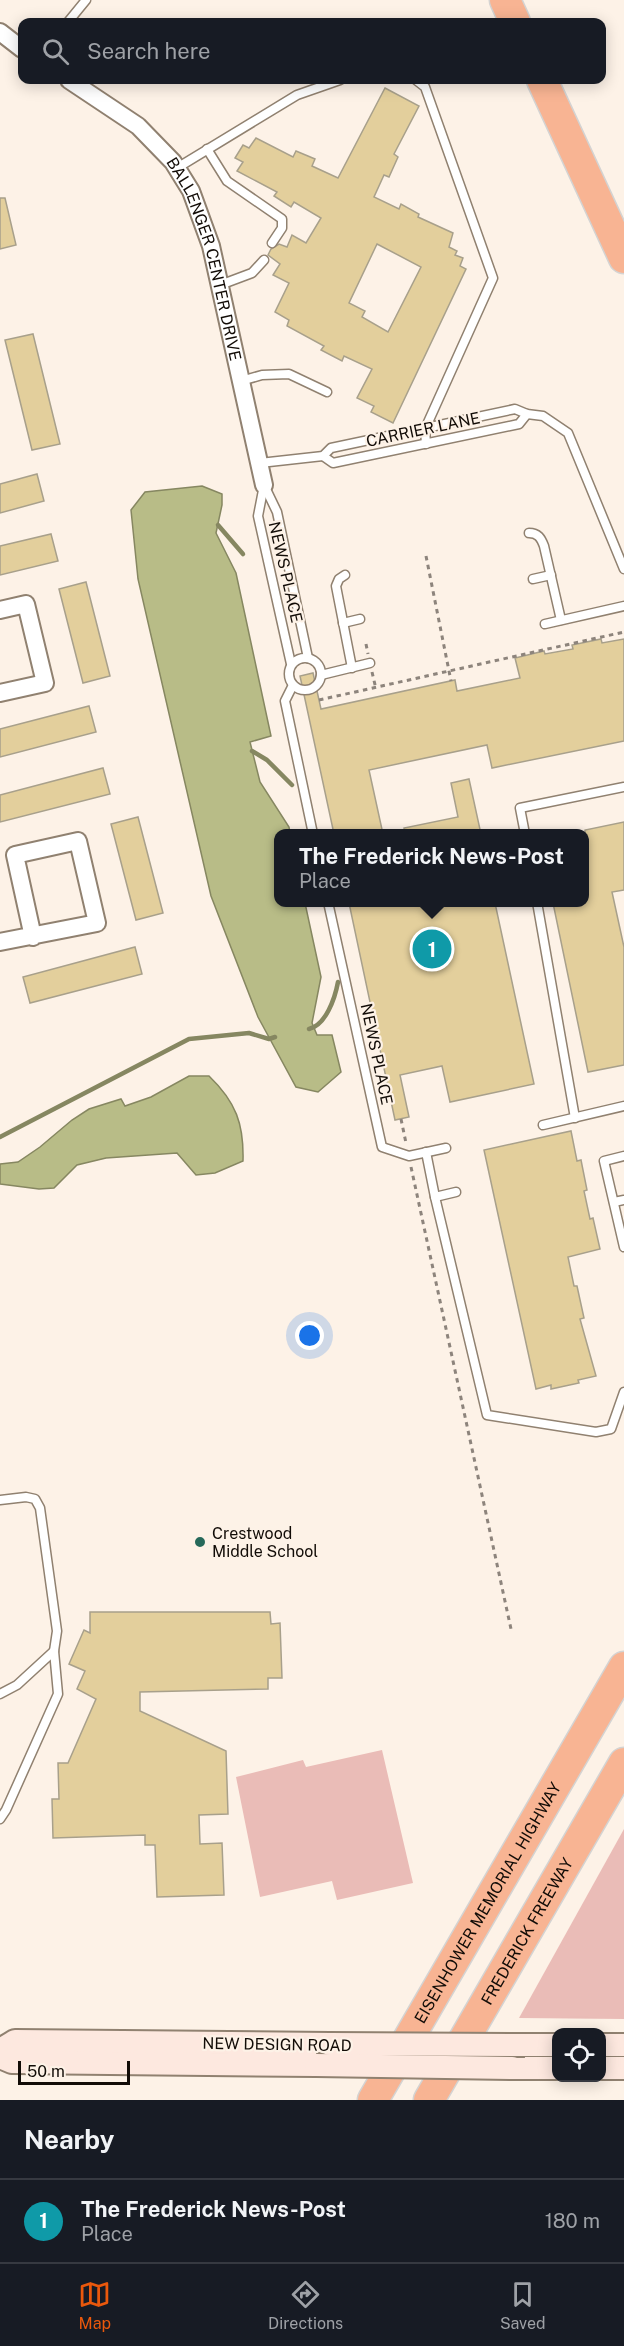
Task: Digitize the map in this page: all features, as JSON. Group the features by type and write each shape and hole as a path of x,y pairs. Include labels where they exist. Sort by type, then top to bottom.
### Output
{"highway":[{"path":"505,0 513,18"},
{"path":"544,84 624,258"},
{"path":"602,1705 624,1657"},
{"path":"602,1705 624,1667"},
{"name":"EISENHOWER MEMORIAL HIGHWAY","path":"374,2100 602,1705"},
{"name":"FREDERICK FREEWAY","path":"429,2100 624,1763"}],"main road":[{"name":"NEW DESIGN ROAD","path":"0,2050 15,2041 552,2045"},
{"path":"606,2045 624,2045"},
{"name":"NEW DESIGN ROAD","path":"0,2057 12,2062 552,2068"},
{"path":"606,2068 624,2068"}],"street":[{"path":"0,32 18,47"},
{"name":"BALLENGER CENTER DRIVE","path":"75,84 138,126 177,168 191,191 202,218 220,285 264,485"},
{"path":"0,610 26,604 45,683 0,693"},
{"path":"0,942 33,937 97,923 78,841 15,855 33,937"}],"lane":[{"path":"71,18 86,0"},
{"path":"177,168 297,95 329,84"},
{"path":"421,84 425,87 493,278 425,429 426,444"},
{"path":"207,149 226,181 282,219 282,228 272,243"},
{"path":"220,285 252,273 264,260"},
{"path":"242,381 262,375 290,374 327,392"},
{"name":"CARRIER LANE","path":"260,463 323,456 331,448 515,409 527,414 543,416 568,433 624,569"},
{"name":"CARRIER LANE","path":"323,456 333,463 426,444 519,424 527,414"},
{"name":"NEWS PLACE","path":"264,485 277,512 308,658"},
{"name":"NEWS PLACE","path":"264,485 258,516 291,664"},
{"path":"529,534 534,533 541,538 561,620"},
{"path":"345,575 339,579 336,586 352,668"},
{"path":"533,579 551,575"},
{"path":"545,624 624,606"},
{"path":"343,623 360,619"},
{"path":"302,658 308,658 320,667 321,675 314,687 307,690 300,689 289,679 289,671 291,664 302,658"},
{"path":"321,675 370,663"},
{"path":"293,685 285,701 313,829"},
{"path":"524,829 520,808 624,787"},
{"name":"NEWS PLACE","path":"329,907 382,1147 409,1156"},
{"path":"538,907 575,1118"},
{"path":"543,1125 624,1106"},
{"path":"409,1156 446,1148"},
{"path":"426,1152 487,1415 596,1432 611,1429 624,1392"},
{"path":"624,1156 604,1161 624,1247"},
{"path":"435,1197 456,1192"},
{"path":"614,1202 624,1200"},
{"path":"0,1500 26,1497 35,1499 40,1508 57,1631 54,1651 58,1694 0,1819"},
{"path":"0,1694 17,1685 54,1651"}],"path":[{"path":"426,556 451,681"},
{"path":"319,700 624,632"},
{"path":"401,1119 511,1629"}],"shaded area":[{"path":"202,486 222,494 216,533 236,573 271,736 250,742 260,782 289,829 274,829 274,907 306,907 321,977 312,1023 317,1035 332,1035 341,1072 318,1092 296,1087 258,1017 211,896 138,579 131,510 145,492"},
{"path":"189,1076 209,1076 226,1095 237,1114 240,1125 243,1161 215,1173 196,1175 177,1153 106,1158 77,1165 54,1188 39,1189 0,1184 0,1164 18,1162 89,1109 121,1099 125,1106 151,1097"},
{"path":"382,1750 413,1883 337,1900 332,1881 260,1897 236,1777 303,1760 306,1767"},
{"path":"624,1829 624,2019 519,2018"}],"building":[{"path":"385,88 419,106 394,154 398,157 389,177 384,175 374,197 399,209 401,204 419,214 418,217 453,233 449,247 457,251 455,255 463,258 460,266 466,269 393,423 371,412 374,406 357,398 372,369 344,356 342,361 321,350 324,346 287,326 289,320 275,312 289,283 273,275 280,264 268,255 271,249 279,244 287,247 292,235 306,243 321,218 294,202 291,207 274,196 277,192 237,171 243,162 235,158 243,145 249,148 256,138 293,157 296,151 315,159 312,166 338,178","holes":["377,244 421,267 388,332 362,317 365,311 349,303"]},
{"path":"0,198 5,198 16,245 0,249"},
{"path":"33,334 60,444 32,450 5,340"},
{"path":"37,474 44,501 0,513 0,484"},
{"path":"51,534 58,561 0,575 0,546"},
{"path":"86,582 110,676 83,683 59,589"},
{"path":"601,639 602,643 624,639 624,741 492,768 487,745 369,770 382,829 333,829 300,676 313,673 321,709 455,680 457,691 520,678 515,658 544,651 545,654 573,649 572,645"},
{"path":"89,706 96,732 0,757 0,729"},
{"path":"103,768 110,794 0,822 0,795"},
{"path":"469,779 480,829 404,829 458,817 451,783"},
{"path":"138,817 163,913 136,920 111,824"},
{"path":"624,822 624,890 612,892 624,947 624,1065 588,1072 554,907 589,907 589,829"},
{"path":"350,907 496,907 534,1084 450,1102 442,1066 400,1075 409,1117 395,1120"},
{"path":"135,947 142,974 30,1003 23,977"},
{"path":"571,1131 577,1161 581,1160 587,1190 584,1191 600,1249 568,1257 584,1318 580,1319 596,1376 578,1380 579,1383 551,1389 551,1385 536,1389 484,1150"},
{"path":"90,1612 270,1612 271,1624 280,1623 282,1678 268,1678 268,1689 140,1692 140,1711 226,1751 228,1814 199,1815 200,1844 222,1843 224,1895 157,1897 155,1845 145,1845 145,1835 53,1838 52,1799 59,1799 58,1763 68,1763 96,1699 77,1689 85,1671 69,1664 84,1630 90,1633"}],"waterway":[{"path":"218,525 243,554"},
{"path":"252,751 267,760 292,785"},
{"path":"309,1029 325,1017 335,996 338,982"},
{"path":"0,1137 189,1039 249,1033 269,1039 275,1037"}],"place":[{"name":"The Frederick News-Post","path":"432,949"},
{"name":"Crestwood Middle School","path":"200,1542"}]}
